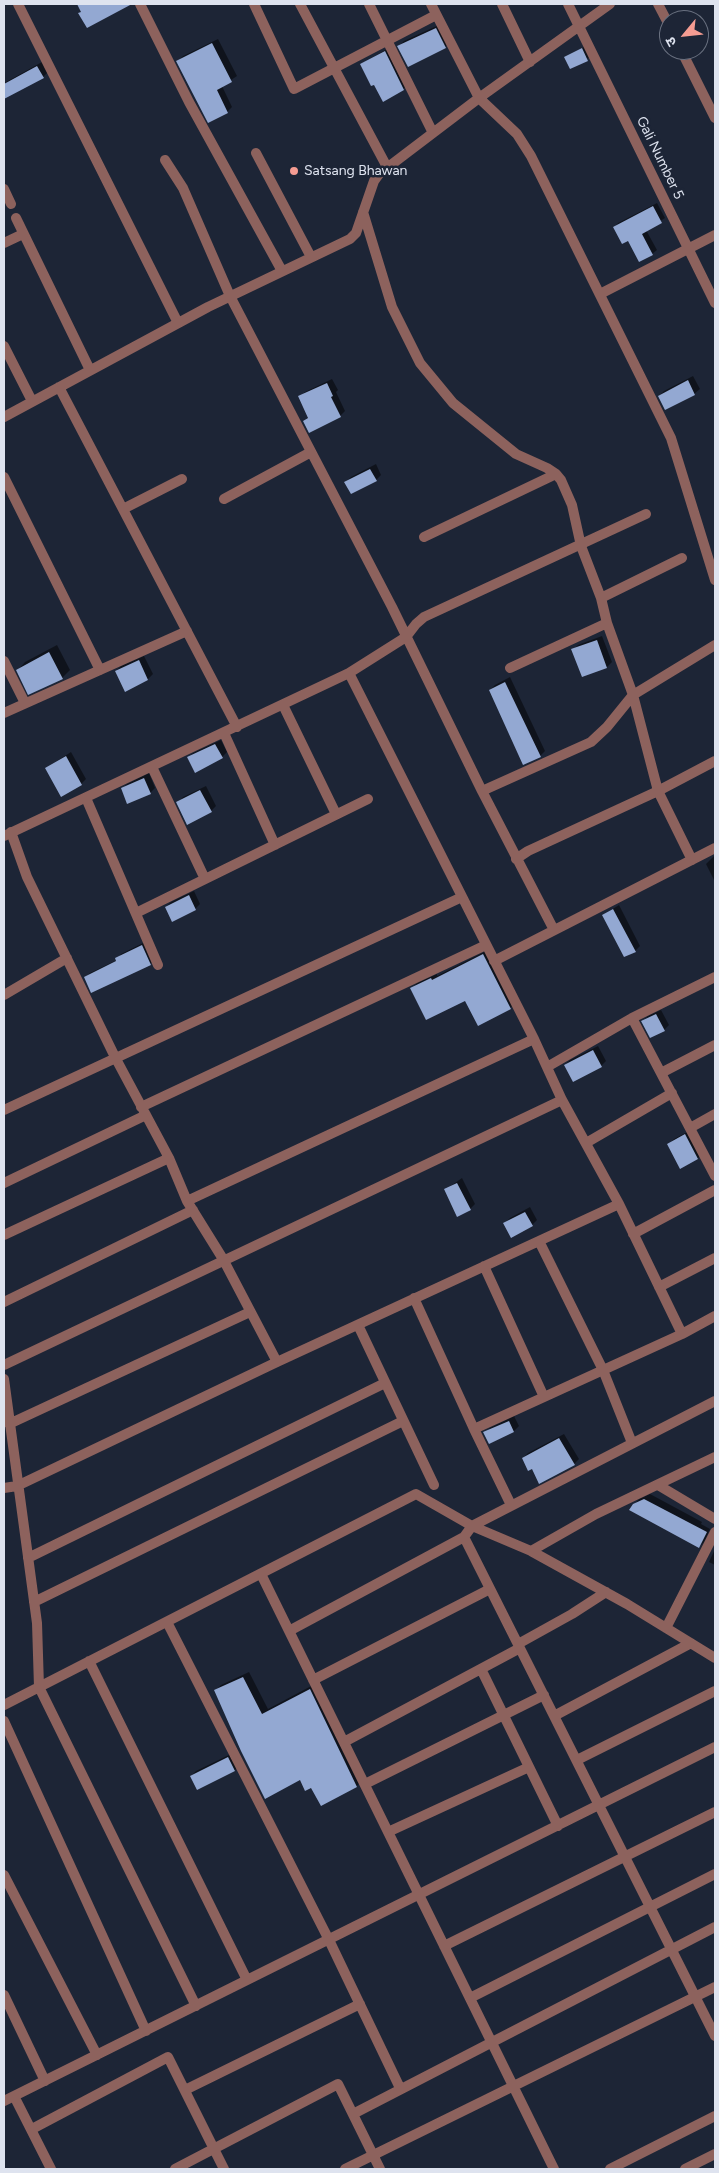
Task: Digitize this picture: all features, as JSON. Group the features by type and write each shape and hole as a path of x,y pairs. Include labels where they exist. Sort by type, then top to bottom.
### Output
{"street":[{"path":"18,4 178,323"},
{"path":"140,4 189,102 282,271"},
{"path":"254,4 294,89 436,14"},
{"path":"300,4 387,167"},
{"path":"369,4 433,133"},
{"path":"431,4 479,98 517,134 531,156 600,294 671,438 715,580"},
{"path":"502,4 530,62"},
{"name":"Gali Number 5","path":"568,4 715,303"},
{"path":"4,417 230,296 350,238 356,233 374,181 387,167 610,4"},
{"path":"686,60 715,118"},
{"path":"256,153 312,257"},
{"path":"165,160 183,188 230,296 406,637 516,859 554,930"},
{"path":"4,189 12,204"},
{"path":"363,212 392,307 420,363 452,403 516,454 556,474 572,505 581,546 601,598 607,623 633,695 658,792 692,860"},
{"path":"16,218 90,370"},
{"path":"4,243 24,234"},
{"path":"600,294 715,234"},
{"path":"4,346 32,401"},
{"path":"59,387 237,727"},
{"path":"224,499 311,452"},
{"path":"424,537 556,474"},
{"path":"4,477 100,670"},
{"path":"123,509 182,478"},
{"path":"277,1362 223,1259 190,1206 169,1158 115,1057 7,834 349,674 406,637 424,617 581,546 646,514"},
{"path":"601,598 682,558"},
{"path":"510,668 607,623"},
{"path":"4,713 186,631"},
{"path":"482,791 592,742 633,695 715,646"},
{"path":"4,661 25,703"},
{"path":"349,674 534,1039 562,1100 619,1204 682,1334"},
{"path":"283,705 336,814"},
{"path":"224,733 275,844"},
{"path":"516,859 528,851 658,792 715,761"},
{"path":"152,767 205,879"},
{"path":"86,798 158,965"},
{"path":"136,913 368,799"},
{"path":"494,961 715,848"},
{"path":"4,1110 462,898"},
{"path":"4,1183 144,1111 486,945"},
{"path":"4,995 67,958"},
{"path":"547,1067 632,1018 715,977"},
{"path":"632,1018 715,1176"},
{"path":"4,1302 190,1206 534,1039"},
{"path":"661,1072 715,1045"},
{"path":"586,1143 672,1093"},
{"path":"4,1365 223,1259 562,1100"},
{"path":"690,1128 715,1114"},
{"path":"4,1235 169,1158"},
{"path":"634,1234 715,1190"},
{"path":"4,1488 17,1486 277,1362 619,1204"},
{"path":"539,1241 603,1370 632,1444"},
{"path":"659,1287 715,1258"},
{"path":"484,1266 544,1397"},
{"path":"414,1298 511,1505"},
{"path":"9,1424 250,1312"},
{"path":"474,1429 714,1321"},
{"path":"358,1325 434,1485"},
{"path":"4,1379 37,1623 39,1687 196,2006"},
{"path":"28,1558 385,1383"},
{"path":"289,1631 464,1537 472,1526 511,1505 715,1402"},
{"path":"34,1602 403,1421"},
{"path":"531,1551 596,1514 715,1458"},
{"path":"658,1484 715,1519"},
{"path":"4,1705 416,1494 472,1526 531,1551 606,1592 715,1658"},
{"path":"666,1628 715,1532"},
{"path":"464,1537 715,2036"},
{"path":"261,1574 554,2169"},
{"path":"313,1680 490,1589"},
{"path":"344,1742 481,1669 606,1592"},
{"path":"168,1622 329,1940 400,2088"},
{"path":"554,1716 691,1643"},
{"path":"89,1661 247,1980"},
{"path":"481,1669 558,1826"},
{"path":"577,1760 715,1691"},
{"path":"365,1784 544,1696"},
{"path":"4,1722 146,2031"},
{"path":"4,2101 715,1747"},
{"path":"388,1832 529,1767"},
{"path":"444,1946 715,1812"},
{"path":"470,1998 715,1874"},
{"path":"4,1875 97,2055"},
{"path":"353,2114 400,2088 715,1927"},
{"path":"345,2169 715,1987"},
{"path":"4,1995 45,2081"},
{"path":"185,2090 360,2004"},
{"path":"32,2129 166,2057 170,2059 224,2169"},
{"path":"175,2169 338,2084 380,2169"},
{"path":"14,2096 51,2169"},
{"path":"610,2169 715,2116"},
{"path":"685,2169 715,2154"}],"building":[{"path":"77,4 132,4 87,28 78,13 81,12"},
{"path":"436,28 446,48 408,67 397,46"},
{"path":"212,43 232,82 217,90 228,113 208,123 176,61"},
{"path":"582,48 588,61 570,69 564,57"},
{"path":"385,51 404,90 383,102 374,85 371,86 360,64"},
{"path":"37,66 44,78 4,99 4,84"},
{"path":"653,206 662,223 642,234 653,255 639,262 628,241 622,244 613,227"},
{"path":"688,380 695,395 665,410 658,396"},
{"path":"327,383 333,396 331,397 341,417 309,433 303,421 308,418 298,396"},
{"path":"370,469 377,481 351,494 344,482"},
{"path":"597,640 607,668 582,677 571,649"},
{"path":"49,652 63,679 28,695 16,670"},
{"path":"139,660 148,680 125,692 115,671"},
{"path":"505,682 541,757 523,765 489,690"},
{"path":"215,744 223,758 195,773 187,757"},
{"path":"66,756 82,785 61,797 45,768"},
{"path":"144,778 151,794 127,804 121,788"},
{"path":"200,790 212,812 187,825 176,802"},
{"path":"189,895 196,910 172,922 165,907"},
{"path":"613,909 636,952 624,957 602,915"},
{"path":"142,945 151,965 91,993 84,977 116,961 115,958"},
{"path":"483,954 511,1009 478,1026 465,1001 426,1020 410,988 431,978 432,980"},
{"path":"656,1014 665,1031 650,1038 641,1021"},
{"path":"593,1050 602,1067 573,1082 564,1065"},
{"path":"685,1134 698,1159 680,1169 667,1144"},
{"path":"457,1183 471,1210 457,1217 444,1189"},
{"path":"525,1212 533,1226 511,1238 503,1223"},
{"path":"509,1421 514,1432 489,1444 483,1432"},
{"path":"559,1438 575,1465 539,1484 532,1469 528,1471 522,1458"},
{"path":"644,1499 707,1532 699,1548 629,1510 633,1504"},
{"path":"243,1677 262,1714 310,1689 357,1787 321,1806 311,1788 305,1791 300,1780 265,1799 214,1690"},
{"path":"228,1757 235,1771 197,1790 190,1776"}],"place":[{"name":"Satsang Bhawan","path":"294,171"}]}
